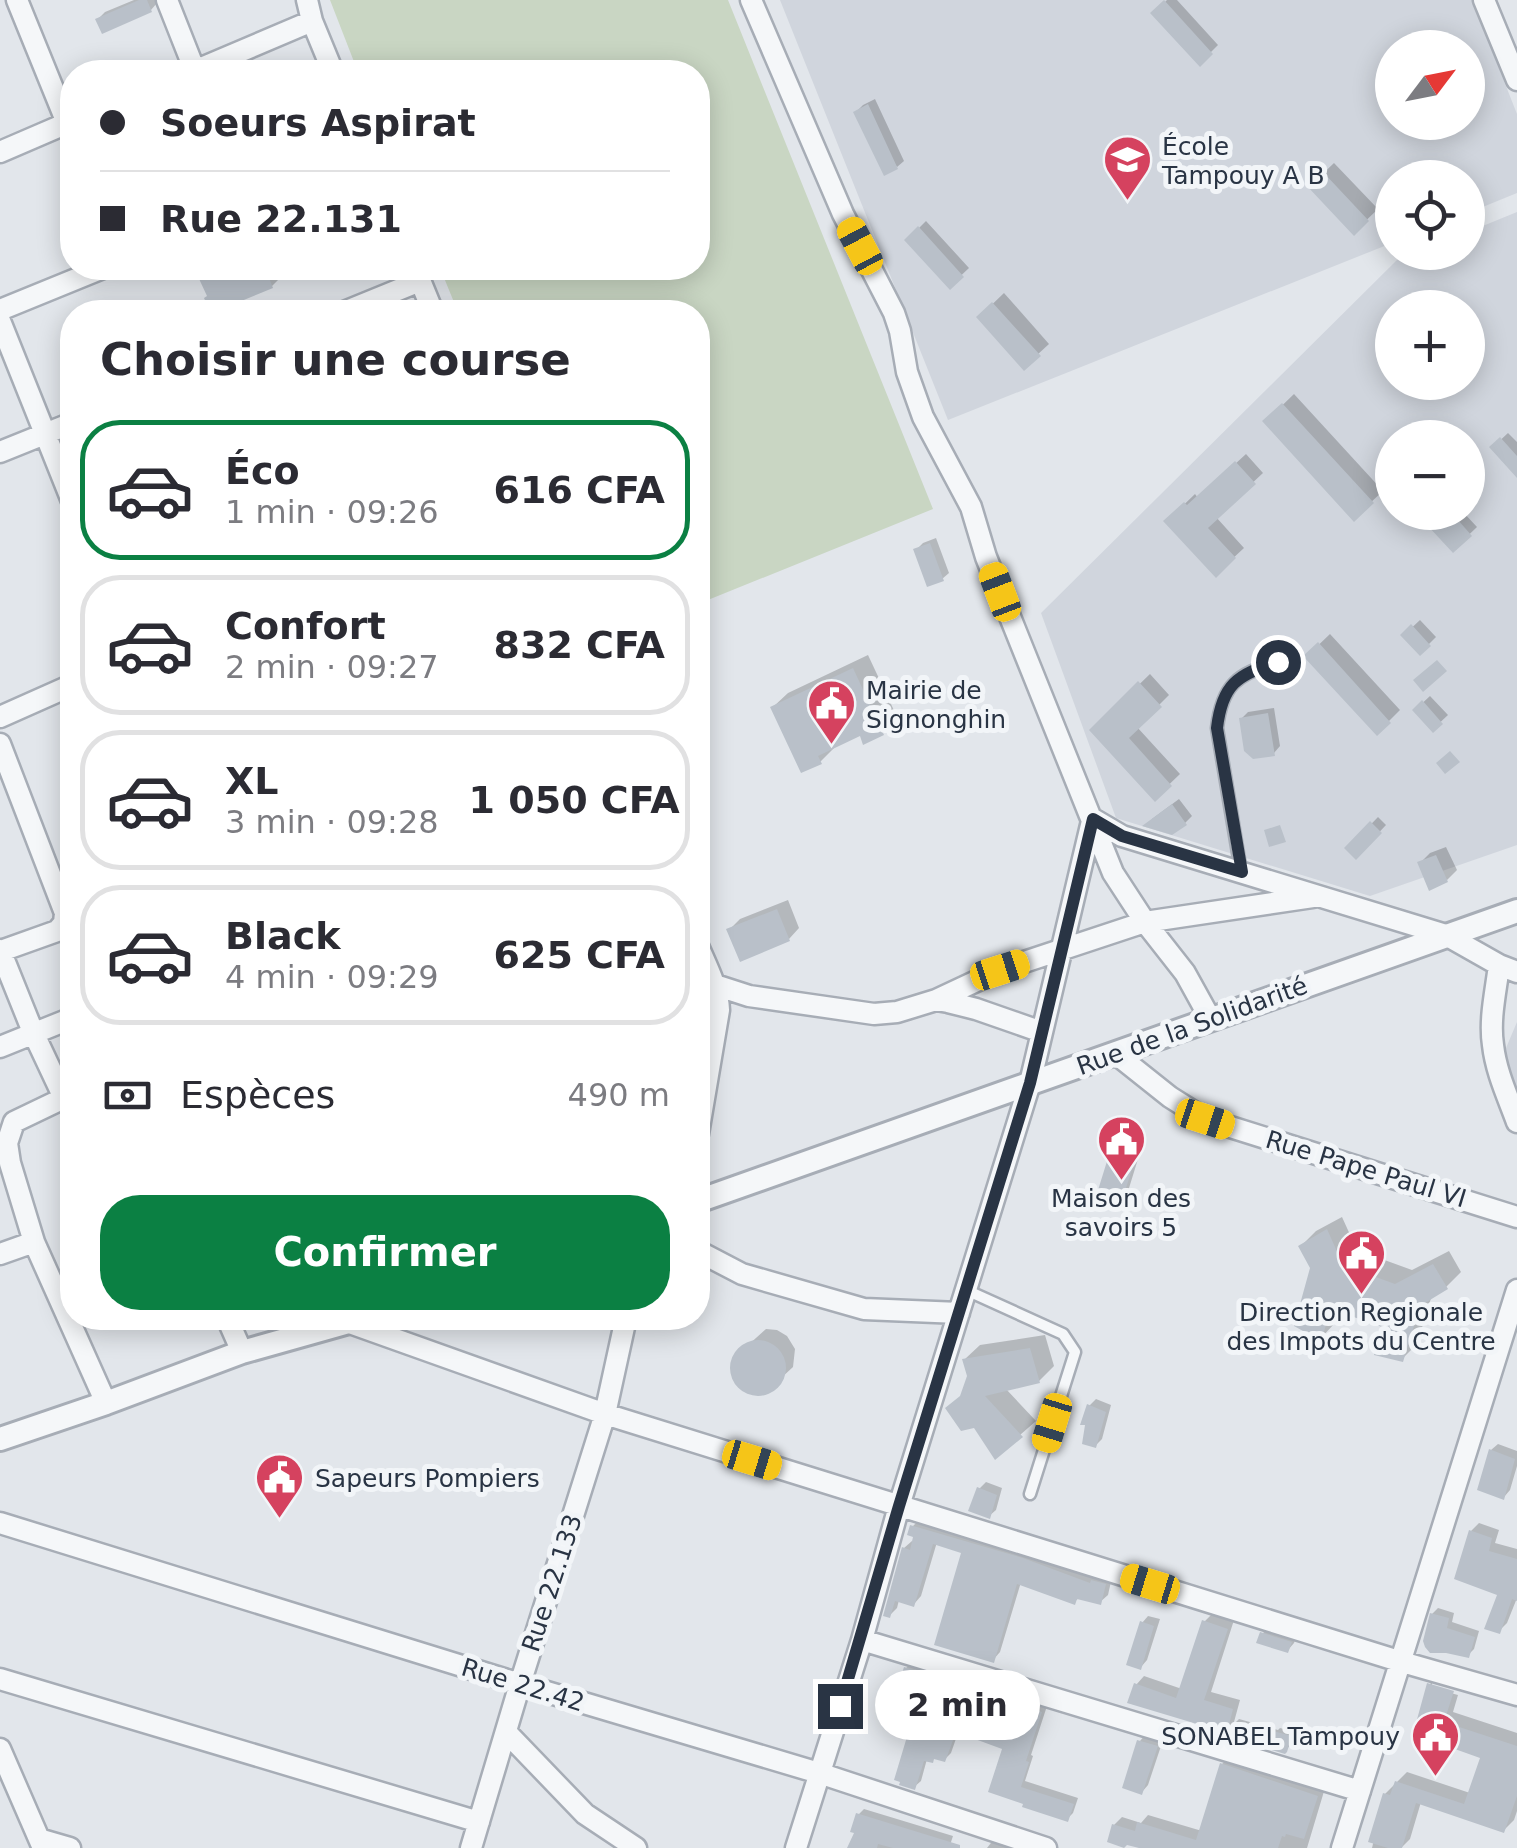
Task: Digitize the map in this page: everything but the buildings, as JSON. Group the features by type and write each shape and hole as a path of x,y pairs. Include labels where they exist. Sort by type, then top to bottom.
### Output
{"street":[{"path":"17,0 60,99"},
{"path":"167,0 189,60"},
{"path":"750,0 843,214 894,312 907,372 923,417 971,507 986,556 1113,873 1145,922 1186,972 1211,1020"},
{"path":"1484,0 1516,76"},
{"path":"215,60 309,10 329,60"},
{"path":"0,152 60,126"},
{"path":"0,310 74,280"},
{"path":"367,300 405,280"},
{"path":"0,321 60,470"},
{"path":"0,452 60,428"},
{"path":"0,718 60,690"},
{"path":"0,744 60,900"},
{"path":"1093,819 1122,836 1446,935 1508,968 1492,1019 1492,1042 1517,1122"},
{"path":"796,1848 1030,1083 1093,819"},
{"path":"715,985 748,996 874,1014 897,1012 936,1000 1000,970 1145,922 1319,896"},
{"name":"Rue de la Solidarité","path":"710,1197 1517,910"},
{"path":"60,928 0,950 33,1032 60,1083"},
{"path":"710,974 718,996 710,1060"},
{"path":"936,1000 1042,1032"},
{"path":"0,1047 60,1022"},
{"name":"Rue Pape Paul VI","path":"1116,1054 1205,1119 1517,1217"},
{"path":"60,1102 14,1122 6,1143 34,1242 60,1300"},
{"path":"0,1254 34,1242"},
{"path":"710,1257 742,1274 864,1308 959,1312"},
{"path":"1342,1848 1517,1290"},
{"path":"73,1330 106,1403"},
{"path":"232,1330 242,1352"},
{"path":"0,1438 242,1352 321,1330"},
{"path":"383,1330 605,1414 1517,1695"},
{"name":"Rue 22.133","path":"472,1848 605,1414 623,1330"},
{"name":"Rue 22.42","path":"0,1523 819,1774 1046,1848"},
{"path":"862,1640 1360,1791"},
{"path":"0,1679 479,1822"},
{"path":"506,1732 586,1814 636,1848"},
{"path":"0,1749 41,1843 70,1848"}],"lane":[{"path":"1242,872 1217,728 1220,708 1230,685 1248,670 1278,662"},
{"path":"966,1290 1063,1334 1074,1352 1030,1494"}],"shaded area":[{"name":"École Tampouy A B","path":"780,0 1472,0 1484,30 1375,30 1375,140 1485,140 1485,33 1517,114 1517,193 1485,206 1485,160 1375,160 1375,250 948,420"},
{"path":"1517,212 1517,845 1370,896 1116,818 1041,613 1387,270 1485,270 1485,225"},
{"path":"1517,1022 1517,1133 1495,1074"}],"green space":[{"path":"330,0 728,0 933,509 710,599 710,300 453,300 445,280 710,280 710,60 353,60"}],"place":[{"name":"École Tampouy A B","path":"1127,202"},
{"name":"Mairie de Signonghin","path":"831,746"},
{"name":"Maison des savoirs 5","path":"1121,1182"},
{"name":"Direction Regionale des Impots du Centre","path":"1361,1296"},
{"name":"Sapeurs Pompiers","path":"280,1520"},
{"name":"SONABEL Tampouy","path":"1435,1778"}],"route":[{"path":"840,1706 1030,1083 1093,819 1122,836 1242,872 1217,728 1220,708 1230,685 1248,670 1278,662"}]}
